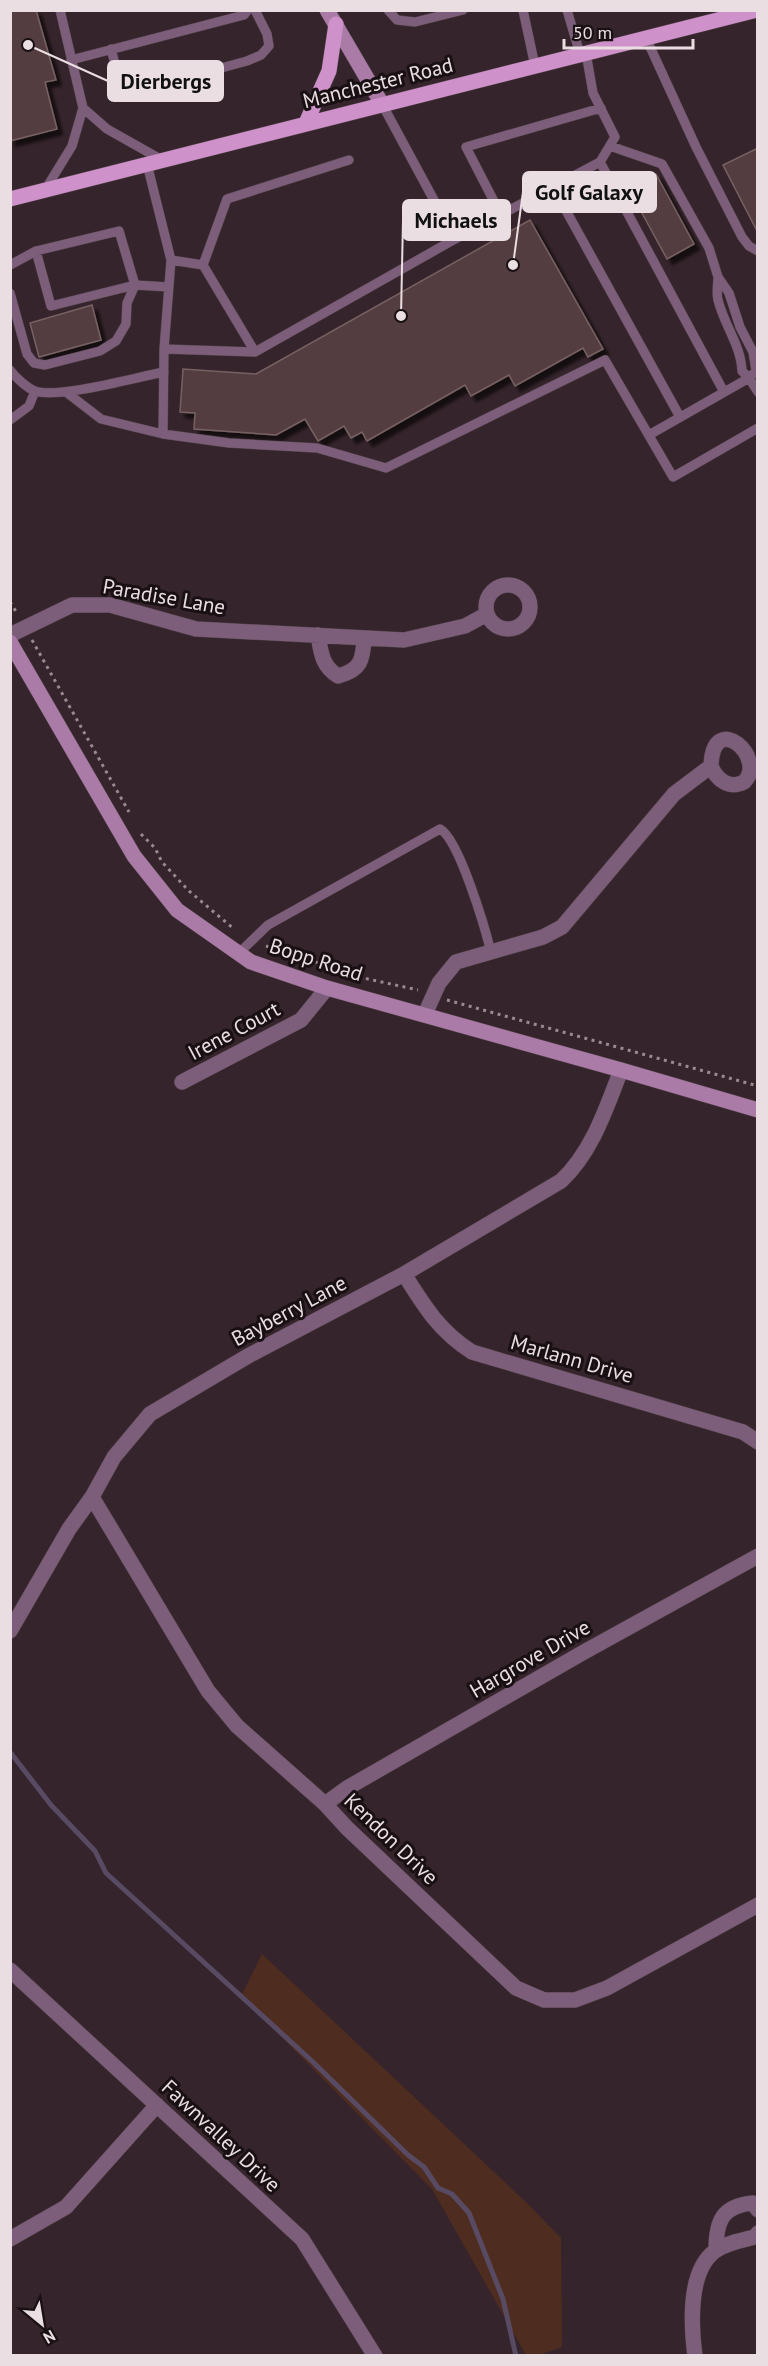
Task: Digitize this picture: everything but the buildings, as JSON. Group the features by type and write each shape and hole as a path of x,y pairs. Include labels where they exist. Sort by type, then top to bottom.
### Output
{"main road":[{"name":"Manchester Road","path":"10,199 749,11"},
{"path":"306,123 329,71 336,24"}],"street":[{"path":"327,10 382,104"},
{"name":"Paradise Lane","path":"10,635 72,605 110,605 196,629 404,640 465,626 488,614"},
{"path":"318,635 321,657 327,669 338,675 352,672 359,664 364,638"},
{"name":"Bopp Road","path":"10,642 135,856 177,910 251,962 327,988 758,1110"},
{"path":"425,1014 439,983 456,962 543,937 562,927 674,794 711,766"},
{"name":"Irene Court","path":"182,1082 301,1020 327,988"},
{"name":"Bayberry Lane","path":"10,1631 114,1457 150,1414 248,1356 404,1274 544,1192 566,1176 591,1142 621,1070"},
{"name":"Marlann Drive","path":"404,1274 434,1320 458,1343 472,1352 743,1432 758,1442"},
{"name":"Kendon Drive","path":"92,1497 208,1691 237,1726 325,1804 347,1828 516,1988 544,2000 575,2000 607,1988 758,1905"},
{"name":"Hargrove Drive","path":"325,1804 347,1788 584,1652 758,1556"},
{"name":"Fawnvalley Drive","path":"10,1970 302,2239 375,2355"},
{"path":"10,2239 66,2207 157,2105"},
{"path":"716,2250 716,2230 722,2217 736,2205 753,2203 758,2211"},
{"path":"695,2355 692,2330 694,2297 702,2265 716,2250 755,2237 758,2233"}],"lane":[{"path":"45,190 72,146 83,108 60,10"},
{"path":"71,60 244,15 248,10"},
{"path":"111,49 118,75 125,88 136,91 247,61 261,55 269,46 267,34 255,10"},
{"path":"388,10 397,20 415,22 463,10"},
{"path":"523,10 535,66"},
{"path":"164,349 255,352 455,239 600,162 615,137 593,93 583,53 567,10"},
{"path":"646,38 696,147 742,237 749,246 758,251"},
{"path":"382,104 455,239"},
{"path":"83,108 106,129 155,162 171,260 164,349 163,434"},
{"path":"501,215 466,147 601,108"},
{"path":"610,146 662,164 709,248 718,277 729,293 740,327 753,352 756,370 749,378 649,435"},
{"path":"203,265 227,199 349,160"},
{"path":"600,162 724,392"},
{"path":"553,187 680,417"},
{"path":"10,265 36,251 118,231 135,285 127,303 126,324 116,341 100,351 45,365 34,363 27,354 10,293"},
{"path":"36,251 51,306 135,285 170,287"},
{"path":"171,260 203,265"},
{"path":"203,265 255,352"},
{"path":"66,392 101,419 163,434 229,443 317,448 386,468 605,360 673,477 758,428"},
{"path":"10,370 14,376 35,391 66,392 164,372"},
{"path":"749,378 758,392"},
{"path":"10,420 29,406 35,391"},
{"path":"239,953 268,925 440,829 446,832 466,877 483,918 491,952"}],"path":[{"path":"10,602 130,814"},
{"path":"141,834 189,891 238,932 264,945 368,979 758,1086"}],"shaded area":[{"path":"262,1954 528,2204 561,2238 562,2347 539,2355 526,2355 432,2189 241,1996"}],"waterway":[{"path":"10,1752 51,1805 95,1851 106,1873 313,2062 408,2155 424,2167 438,2188 452,2194 469,2213 503,2299 516,2356"}],"place":[{"name":"Dierbergs","path":"28,45"},
{"name":"Golf Galaxy","path":"513,265"},
{"name":"Michaels","path":"401,316"}]}
